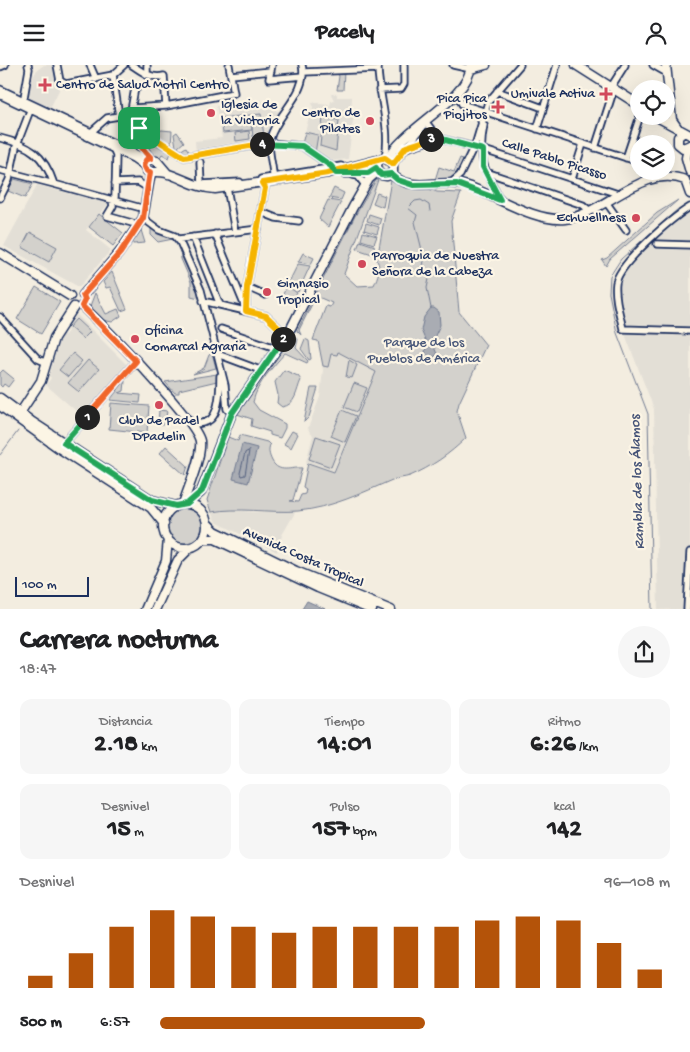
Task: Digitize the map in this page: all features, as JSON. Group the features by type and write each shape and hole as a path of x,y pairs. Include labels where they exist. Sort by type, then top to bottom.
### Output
{"main road":[{"path":"332,170 368,173 383,163 402,147 424,122 457,94 466,82 471,67 486,65"},
{"path":"581,66 630,99"},
{"path":"0,94 23,102 30,109 88,133 134,158 158,161 163,170"},
{"path":"675,124 687,133"},
{"path":"671,125 687,133"},
{"path":"678,177 686,172 689,146 681,147 678,144 678,137 687,133"},
{"path":"83,295 114,258 145,209 150,172 147,171 147,160"},
{"path":"150,172 163,170 206,189 262,183 273,179 383,163"},
{"path":"383,163 384,176 391,174"},
{"path":"383,163 398,180 413,185 464,185 500,200 553,218 578,216 634,186 657,180"},
{"path":"155,609 178,559 184,551 203,539 208,524 202,511 202,491 232,413 260,369 288,332 365,185 383,163"},
{"path":"687,164 690,172"},
{"path":"678,177 684,180 690,194"},
{"path":"0,253 70,296"},
{"path":"70,296 76,293 83,295"},
{"path":"20,413 39,386 54,338 85,300 83,295"},
{"path":"70,296 70,304 78,307 136,361 192,425 199,439 199,451 182,505"},
{"path":"0,398 64,443 152,500 194,505 202,511"},
{"path":"0,406 60,449 151,508 164,524 168,539 167,558 145,609"},
{"path":"164,524 170,511 202,491"},
{"name":"Avenida Costa Tropical","path":"208,524 215,531 281,564 390,609"},
{"path":"168,539 179,547 192,547"},
{"name":"Avenida Costa Tropical","path":"203,539 215,539 318,588 372,609"}],"street":[{"path":"0,67 5,65"},
{"path":"23,102 29,69 28,65"},
{"path":"57,65 60,81 66,84 114,75 124,65"},
{"path":"90,65 96,79"},
{"path":"132,65 147,75 164,76 166,106"},
{"path":"147,65 147,75"},
{"path":"133,108 166,106 234,93 229,65"},
{"path":"163,170 202,184 273,179 270,143 288,106 301,86 302,65"},
{"path":"452,65 471,67"},
{"path":"449,184 460,175 476,142 488,102 520,65"},
{"path":"537,129 557,65"},
{"path":"595,148 612,88 625,65"},
{"path":"653,65 666,69"},
{"path":"379,90 401,89 404,67"},
{"path":"231,75 272,68 269,79 303,74 378,69 379,90 384,99 386,143 383,163"},
{"path":"114,75 119,116"},
{"path":"129,121 133,108 135,87 137,88"},
{"path":"0,89 23,102 147,160"},
{"path":"497,91 544,108"},
{"path":"457,94 462,104 630,159"},
{"path":"475,108 488,102"},
{"path":"0,198 11,173 18,141 30,109"},
{"path":"88,133 107,118 119,116 129,121 135,129 147,160"},
{"path":"481,121 484,125 480,143 483,150 483,167 500,200"},
{"path":"386,143 402,147 438,138 424,122"},
{"path":"626,158 637,125"},
{"path":"135,129 142,129 151,138 161,141 184,157 270,143 302,146 332,170"},
{"path":"0,138 18,141 44,161 54,184"},
{"name":"Calle Pablo Picasso","path":"438,138 483,150 618,195"},
{"path":"572,179 583,144"},
{"path":"113,148 116,155 115,197 112,199 113,206 107,216 138,221 179,239 258,229"},
{"path":"200,162 202,184"},
{"path":"0,170 145,209"},
{"path":"347,172 358,176 365,185"},
{"path":"486,173 583,205 590,211"},
{"path":"115,183 138,182 148,188"},
{"path":"246,311 247,287 265,188 262,183"},
{"path":"227,188 235,232"},
{"path":"606,202 626,230"},
{"path":"690,207 629,260 619,273 616,287 623,329 690,331"},
{"path":"261,212 276,218 299,221"},
{"path":"215,234 246,311"},
{"path":"193,237 220,305"},
{"path":"179,239 203,301 220,372 225,385 227,409 232,413"},
{"path":"657,244 690,245"},
{"path":"247,287 264,295"},
{"path":"203,301 266,316 288,332"},
{"path":"0,317 38,359 47,363"},
{"path":"221,329 276,348"},
{"path":"220,355 260,369"},
{"path":"64,443 136,361"},
{"path":"192,425 207,422 212,418 218,401 220,372"},
{"path":"687,609 690,552"}],"shaded area":[{"name":"Centro de Salud Motril Centro","path":"44,65 56,65 60,88 50,108 28,97 32,79 37,70"},
{"path":"331,94 337,94 337,97 352,97 351,113 354,114 348,159 332,161 320,156 302,144 309,117 312,117 313,105 311,102 328,104 330,106 331,101 334,100"},
{"path":"267,101 275,102 277,109 275,111 283,111 264,140 196,153 195,141 222,138 216,106"},
{"path":"37,185 109,203 86,230 111,250 79,287 4,246"},
{"path":"683,211 690,214 690,609 658,609 654,409 623,329 616,287 624,265"},
{"path":"77,315 127,365 82,416 46,385 51,378 49,376 60,337 62,333 65,335 68,331 66,328"},
{"path":"318,341 377,371 333,472 306,462 313,435 308,428 320,397 323,370"},
{"path":"228,509 252,512 296,511 282,535 277,552 216,522 211,512"}],"green space":[{"path":"336,71 344,71 343,90 337,90 339,76"},
{"path":"261,114 264,136 253,137 251,119 252,130 223,133 221,118"},
{"path":"323,118 339,120 336,151 320,146"},
{"path":"162,130 172,131 171,145 149,133"},
{"path":"141,131 172,150 169,158 162,154 159,159 146,149 139,132"},
{"path":"249,131 250,139 236,141 235,133"},
{"path":"177,132 184,142 178,147 180,151 176,147 174,134"},
{"path":"305,132 318,135 315,153 302,144"},
{"path":"186,147 190,153 189,155 184,155 180,151"},
{"path":"460,158 463,159 454,176 435,180 439,167 454,172"},
{"path":"14,179 33,184 25,198 8,191"},
{"name":"Parque de los Pueblos de América","path":"376,180 378,180 344,274 357,286 374,285 378,276 379,266 377,260 391,180 404,185 426,188 437,192 461,193 451,221 459,312 486,345 457,411 466,438 440,460 425,469 322,507 298,511 232,510 211,512 207,500 228,437 238,441 240,435 267,442 270,445 271,459 275,465 282,469 302,468 293,500 290,501 298,502 301,495 305,494 306,489 303,487 308,463 334,472 376,372 338,352 337,355 331,354 328,367 323,366 318,341 313,340 326,306 330,307 332,303 316,296 299,330 301,335 297,331 355,216"},
{"path":"334,188 344,193 341,200 329,198"},
{"path":"377,193 385,196 383,207 373,203"},
{"path":"328,200 341,202 328,227 319,219"},
{"path":"678,200 610,259 606,266 602,260 607,258 657,213"},
{"path":"99,214 123,233 113,246 89,227"},
{"path":"369,214 381,218 379,225 367,221"},
{"path":"366,223 379,227 377,234 364,230"},
{"path":"151,229 173,239 158,242 151,235"},
{"path":"141,230 145,243 133,244 133,242"},
{"path":"30,232 57,247 49,262 22,247"},
{"path":"363,232 377,236 374,244 361,240"},
{"path":"360,241 375,246 372,254 357,249"},
{"path":"180,249 200,296 199,298 191,296 191,282 181,259"},
{"path":"303,253 314,258 311,264 298,262"},
{"path":"298,264 310,266 298,292 288,284"},
{"path":"112,272 127,309 121,311 110,287 106,288 103,282"},
{"path":"287,286 297,293 292,303 281,298"},
{"path":"36,287 60,302 41,334 17,319"},
{"path":"95,293 106,314 118,309 121,316 112,322 103,320 90,306"},
{"path":"76,319 90,332 83,339 69,327"},
{"path":"294,337 298,339 296,348 308,361 307,363 285,353 258,388 253,402 259,410 285,424 280,438 270,435 270,432 251,426 252,419 237,414 263,374"},
{"path":"305,339 309,341 311,359 309,360 301,349"},
{"path":"73,353 82,361 68,377 59,370"},
{"path":"212,353 216,368 193,374 204,368 209,355"},
{"path":"88,360 99,369 79,392 68,383"},
{"path":"349,360 357,365 352,378 346,377"},
{"path":"3,370 14,379 8,387 4,384 2,387 0,385 0,373"},
{"path":"284,370 298,376 301,380 293,400 287,406 282,407 277,403 278,395 275,382"},
{"path":"217,374 217,381 179,390 179,393 175,393 165,382"},
{"path":"125,381 124,391 119,393 141,395 140,403 110,400"},
{"path":"354,383 367,388 357,412 344,407"},
{"path":"311,388 318,388 309,417 304,422"},
{"path":"111,403 149,406 147,433 109,429"},
{"path":"159,410 167,411 165,424 158,424"},
{"path":"342,410 356,416 345,442 331,436"},
{"path":"292,431 298,434 291,448 284,444"},
{"path":"316,436 340,444 331,467 309,459"},
{"path":"166,446 188,466 185,475 160,453"},
{"path":"185,508 192,509 198,513 202,519 202,533 198,539 192,543 185,544 178,543 172,539 168,533 167,526 168,519 172,513 178,509"}],"water":[{"path":"431,308 439,312 440,325 432,342 437,354 432,359 425,355 426,342 421,330 424,317"},
{"path":"242,444 257,448 248,483 233,479"},
{"path":"307,601 325,609 302,609"}],"waterway":[{"path":"430,211 429,205 421,200 415,201 408,208 417,215 415,222 424,258 423,272 429,279 427,288 431,308"},
{"name":"Rambla de los Álamos","path":"652,609 648,414 617,333 609,293 610,276 621,259 678,209"},
{"path":"0,455 18,431"}],"place":[{"name":"Centro de Salud Motril Centro","path":"45,85"},
{"name":"Umivale Activa","path":"606,94"},
{"name":"Pica Pica Piojitos","path":"498,107"},
{"name":"Iglesia de la Victoria","path":"211,113"},
{"name":"Centro de Pilates","path":"370,121"},
{"name":"Echwellness","path":"636,218"},
{"name":"Parroquia de Nuestra Señora de la Cabeza","path":"362,264"},
{"name":"Gimnasio Tropical","path":"267,292"},
{"name":"Oficina Comarcal Agraria","path":"135,339"},
{"name":"Club de Padel DPadelin","path":"159,405"}],"route":[{"path":"139,128 135,129 136,135 145,152 151,158 144,162 144,167 150,172 145,199 145,214 120,253 83,295 85,300 82,306 136,361 64,443 152,500 176,506 187,504 194,500 202,491 232,413 260,369 286,335 266,316 246,311 247,287 265,188 262,183 333,172 335,170 378,162 385,158 393,164 406,147 438,138 483,150 483,167 500,200 464,185 407,184 391,174 387,176 381,175 377,172 376,168 368,173 354,171 336,173 333,172 331,166 302,146 270,143 184,157 161,141 151,138 139,128"}]}
